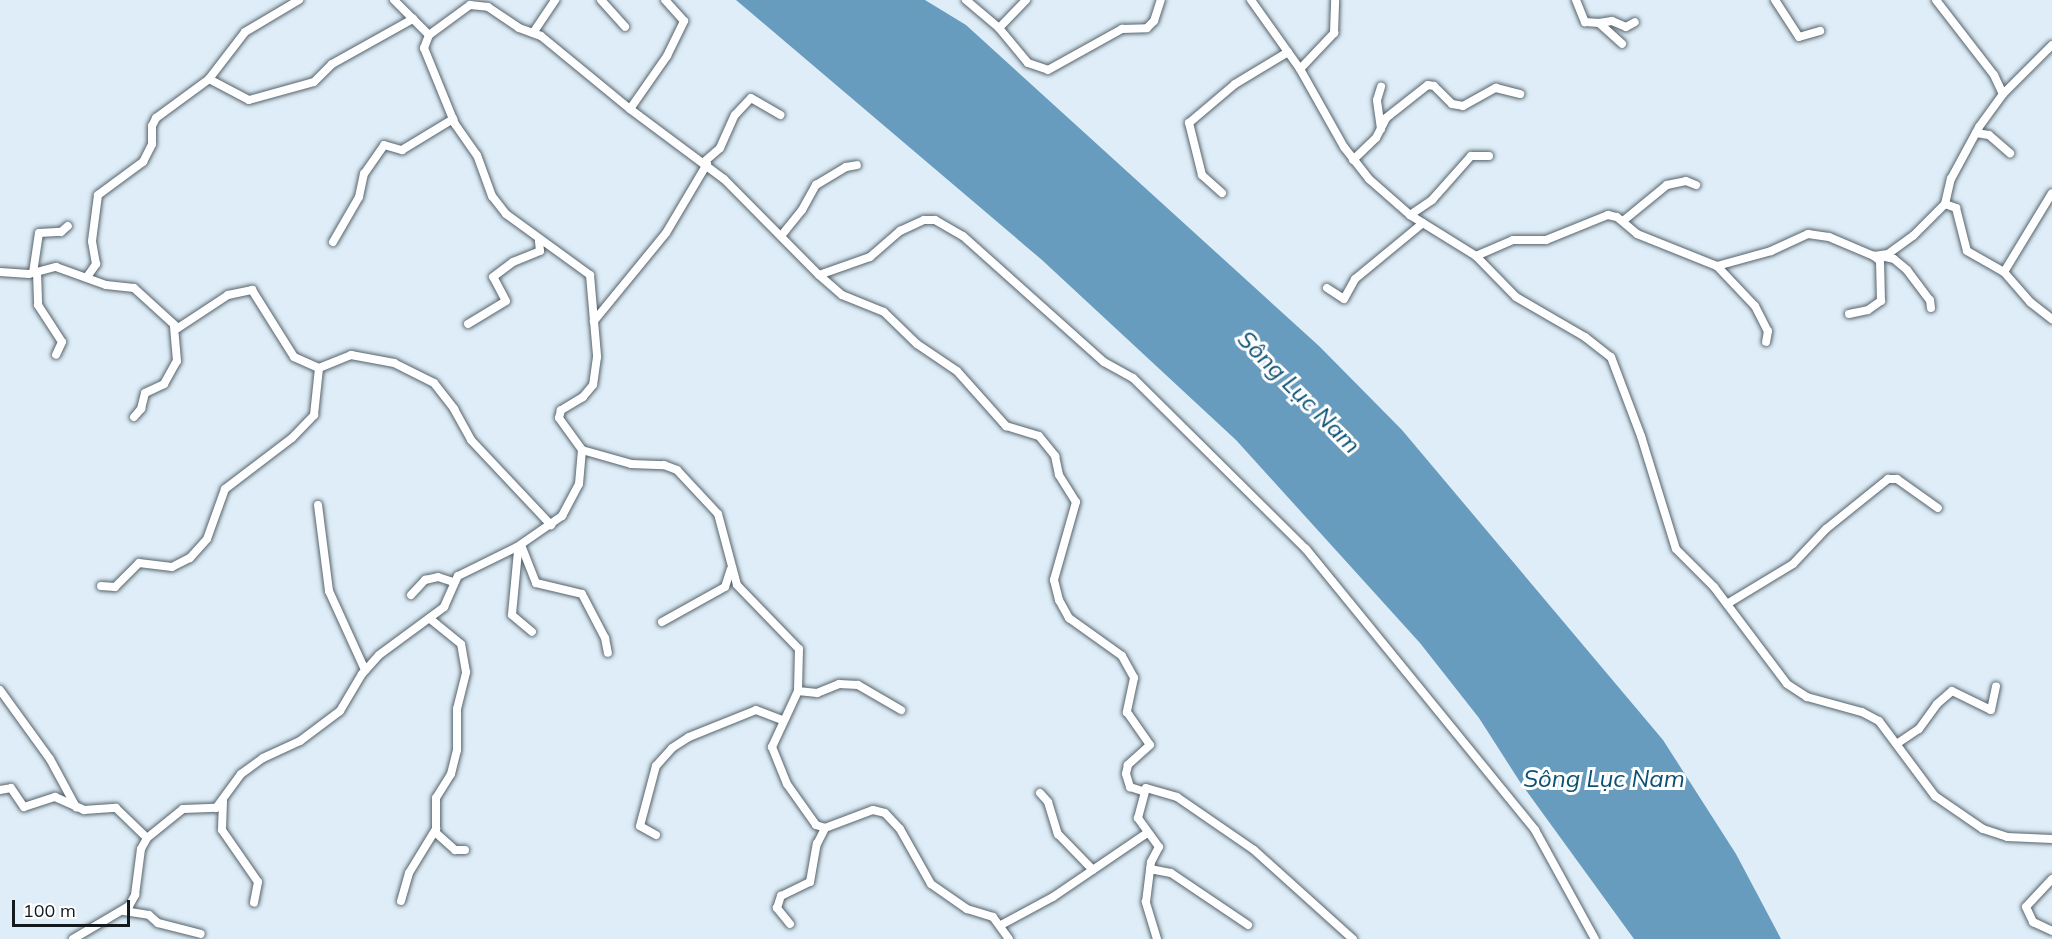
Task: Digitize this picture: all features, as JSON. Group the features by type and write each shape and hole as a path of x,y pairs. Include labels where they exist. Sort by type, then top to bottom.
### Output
{"street":[{"path":"87,277 96,264 92,241 98,195 143,162 152,144 152,126 156,118 208,79 245,32 299,0"},
{"path":"394,0 429,35"},
{"path":"533,33 555,0"},
{"path":"601,0 625,27"},
{"path":"630,109 667,56 684,21 683,15 664,0"},
{"path":"966,0 999,28 1028,63 1048,70 1122,29 1147,28 1154,21 1161,0"},
{"path":"999,28 1026,0"},
{"path":"1251,0 1300,69 1353,160 1383,193 1410,215 1476,256 1516,297 1585,337 1611,357 1641,436 1676,549 1726,604 1787,684 1807,697 1871,716 1886,726 1935,796 1983,829 2007,837 2052,838"},
{"path":"1300,69 1334,33 1335,0"},
{"path":"1576,0 1585,22 1612,21 1626,27 1635,22"},
{"path":"1775,0 1799,37 1820,31"},
{"path":"1935,0 1994,75 2003,94"},
{"path":"825,828 816,825 775,757 772,747 782,720 798,691 796,674 801,656 797,645 737,585 731,569 725,530 718,514 677,470 664,465 631,464 582,450 565,430 559,413 592,385 597,357 590,275 539,241 498,207 477,155 453,119 424,48 429,35 468,3 488,7 507,22 533,33 573,59 630,109 706,163 842,295 884,312 917,344 957,371 1006,426 1039,436 1055,456 1059,475 1076,502 1054,580 1059,600 1069,618 1122,656 1134,678 1127,712 1150,745 1128,765 1126,774 1130,787 1142,790 1151,788 1171,794 1240,840 1275,865 1353,939"},
{"path":"208,79 254,100 314,82 332,64 413,19"},
{"path":"1599,23 1622,44"},
{"path":"1877,256 1914,236 1945,204 1951,179 1976,133 2003,94 2052,45"},
{"path":"1222,193 1202,175 1189,123 1235,84 1288,52"},
{"path":"1353,160 1381,129 1392,112 1431,84 1452,104 1462,106 1496,88 1520,94"},
{"path":"1381,87 1377,100 1381,129"},
{"path":"594,321 666,233 706,163 720,148 735,115 751,98 781,116"},
{"path":"333,242 359,197 364,174 384,145 402,150 453,119"},
{"path":"1976,133 1989,135 2010,153"},
{"path":"1410,215 1432,200 1471,156 1489,156"},
{"path":"781,236 802,210 816,185 846,167 856,165"},
{"path":"1623,221 1667,185 1686,181 1696,185"},
{"path":"2004,272 2052,193"},
{"path":"1945,204 1956,208 1967,252 2004,272 2024,296 2052,319"},
{"path":"1476,256 1506,242 1546,240 1608,215 1623,221 1637,234 1716,266 1755,306 1768,331 1766,342"},
{"path":"819,275 870,257 900,231 935,220 963,236 1104,362 1132,378 1244,484 1362,614 1535,830 1595,939"},
{"path":"1328,288 1344,299 1355,279 1423,223"},
{"path":"56,355 62,342 38,305 35,272 39,233 62,232 68,226"},
{"path":"1716,266 1771,251 1808,234 1829,237 1877,256 1894,259 1907,270 1930,300 1931,308"},
{"path":"468,324 506,301 493,277 513,262 540,251 539,241"},
{"path":"1849,314 1868,310 1881,301 1880,261 1877,256"},
{"path":"0,272 35,272 56,267 106,285 137,290 174,326 177,361 164,384 145,393 141,409 134,417"},
{"path":"174,326 186,325 228,295 252,290 294,357 319,368 351,355 394,363 431,380 454,409 471,440 551,525"},
{"path":"100,586 115,587 139,563 172,567 198,550 207,539 225,489 292,438 314,415 319,368"},
{"path":"74,939 124,911 135,895 141,849 147,838 183,809 212,810 223,800 241,774 262,758 300,741 340,711 366,670 444,607 453,582 458,576 519,546 551,525 575,495 582,450"},
{"path":"1726,604 1793,564 1826,529 1888,479 1898,479 1938,508"},
{"path":"318,505 328,591 366,670"},
{"path":"519,546 520,559 512,615 532,632"},
{"path":"519,546 536,583 582,594 605,638 608,653"},
{"path":"662,622 725,587 731,569"},
{"path":"411,595 425,580 438,577 453,582"},
{"path":"400,901 412,867 435,832 436,798 448,779 455,758 458,709 466,672 461,644 429,618"},
{"path":"798,691 817,693 839,684 858,685 901,710"},
{"path":"1898,743 1919,729 1937,704 1952,691 1991,710 1996,687"},
{"path":"0,690 50,759 76,807"},
{"path":"656,835 639,826 656,766 672,748 689,737 756,710 782,720"},
{"path":"0,790 12,788 24,807 55,797 76,807 116,808 147,838"},
{"path":"1142,790 1138,818 1159,847 1149,869 1146,902 1157,939"},
{"path":"1040,793 1048,802 1058,834 1093,870"},
{"path":"223,800 222,830 258,882 254,903"},
{"path":"790,924 777,908 781,896 810,882 817,844 825,828 856,814 873,810 885,813 900,829 931,885 954,903 993,917 1009,939"},
{"path":"435,832 455,850 465,850"},
{"path":"1001,925 1048,900 1147,833"},
{"path":"1149,869 1171,873 1248,925"},
{"path":"2052,879 2026,907 2033,922 2052,931"},
{"path":"124,911 149,915 158,923 201,934"}],"water":[{"name":"Sông Lục Nam","path":"736,0 925,0 966,25 1319,346 1402,430 1663,740 1736,854 1781,939 1634,939 1520,782 1479,718 1420,643 1236,440 1042,260"}]}
